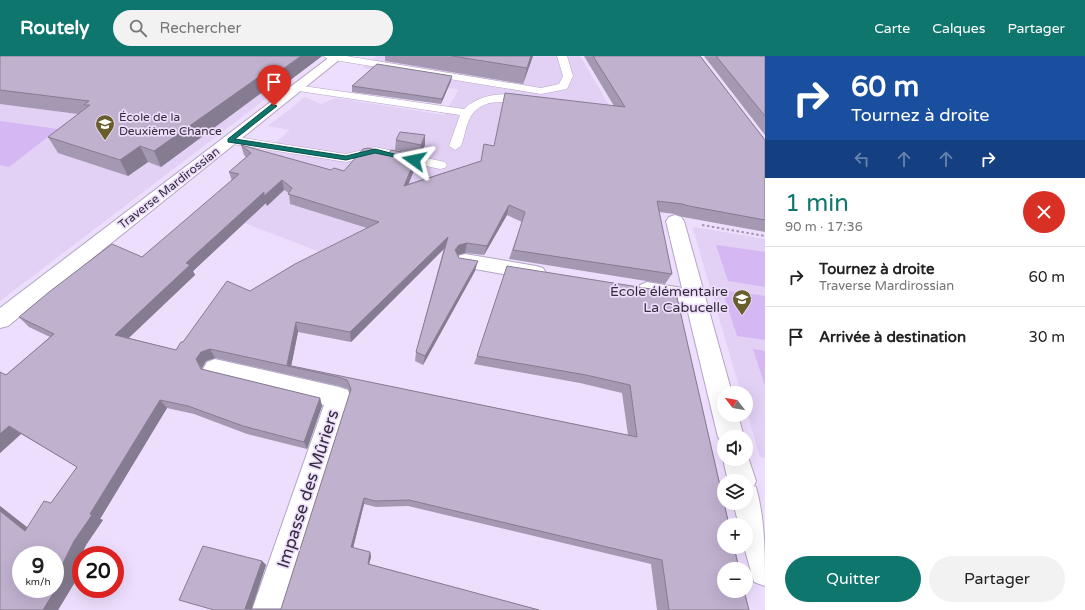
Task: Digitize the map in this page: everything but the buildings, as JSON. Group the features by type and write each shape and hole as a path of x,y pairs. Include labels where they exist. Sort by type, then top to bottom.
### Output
{"street":[{"name":"Traverse Mardirossian","path":"0,320 334,57"},
{"path":"675,221 718,386"},
{"path":"465,261 557,276"},
{"path":"626,287 695,298"},
{"name":"Impasse des Mûriers","path":"215,369 339,398 268,610"},
{"path":"749,510 765,572"}],"lane":[{"path":"334,57 541,91 562,87 568,76 562,56"},
{"path":"296,88 467,113"},
{"path":"455,146 467,113 482,100 505,97 547,102"},
{"path":"230,140 346,158 375,151 440,165"}],"path":[{"path":"675,221 765,236"}],"shaded area":[{"name":"École de la Deuxième Chance","path":"0,56 322,56 0,301"},
{"path":"376,56 580,56 652,178 581,191 328,255 202,207 290,130 268,126 305,97 321,104 336,98 444,115 459,89 445,88 448,81 363,68"},
{"path":"0,121 58,129 9,167 0,165"},
{"name":"École élémentaire La Cabucelle","path":"694,227 765,239 765,458 760,457 750,422 753,422 753,386 739,386 693,229"},
{"path":"716,245 765,252 765,287 728,281"},
{"path":"722,290 765,296 765,340 737,336"},
{"path":"753,349 765,351 765,386"}],"place":[{"name":"École de la Deuxième Chance","path":"105,141"},
{"name":"École élémentaire La Cabucelle","path":"742,316"}],"route":[{"path":"274,106 230,140 346,158 375,151 414,160"}]}
